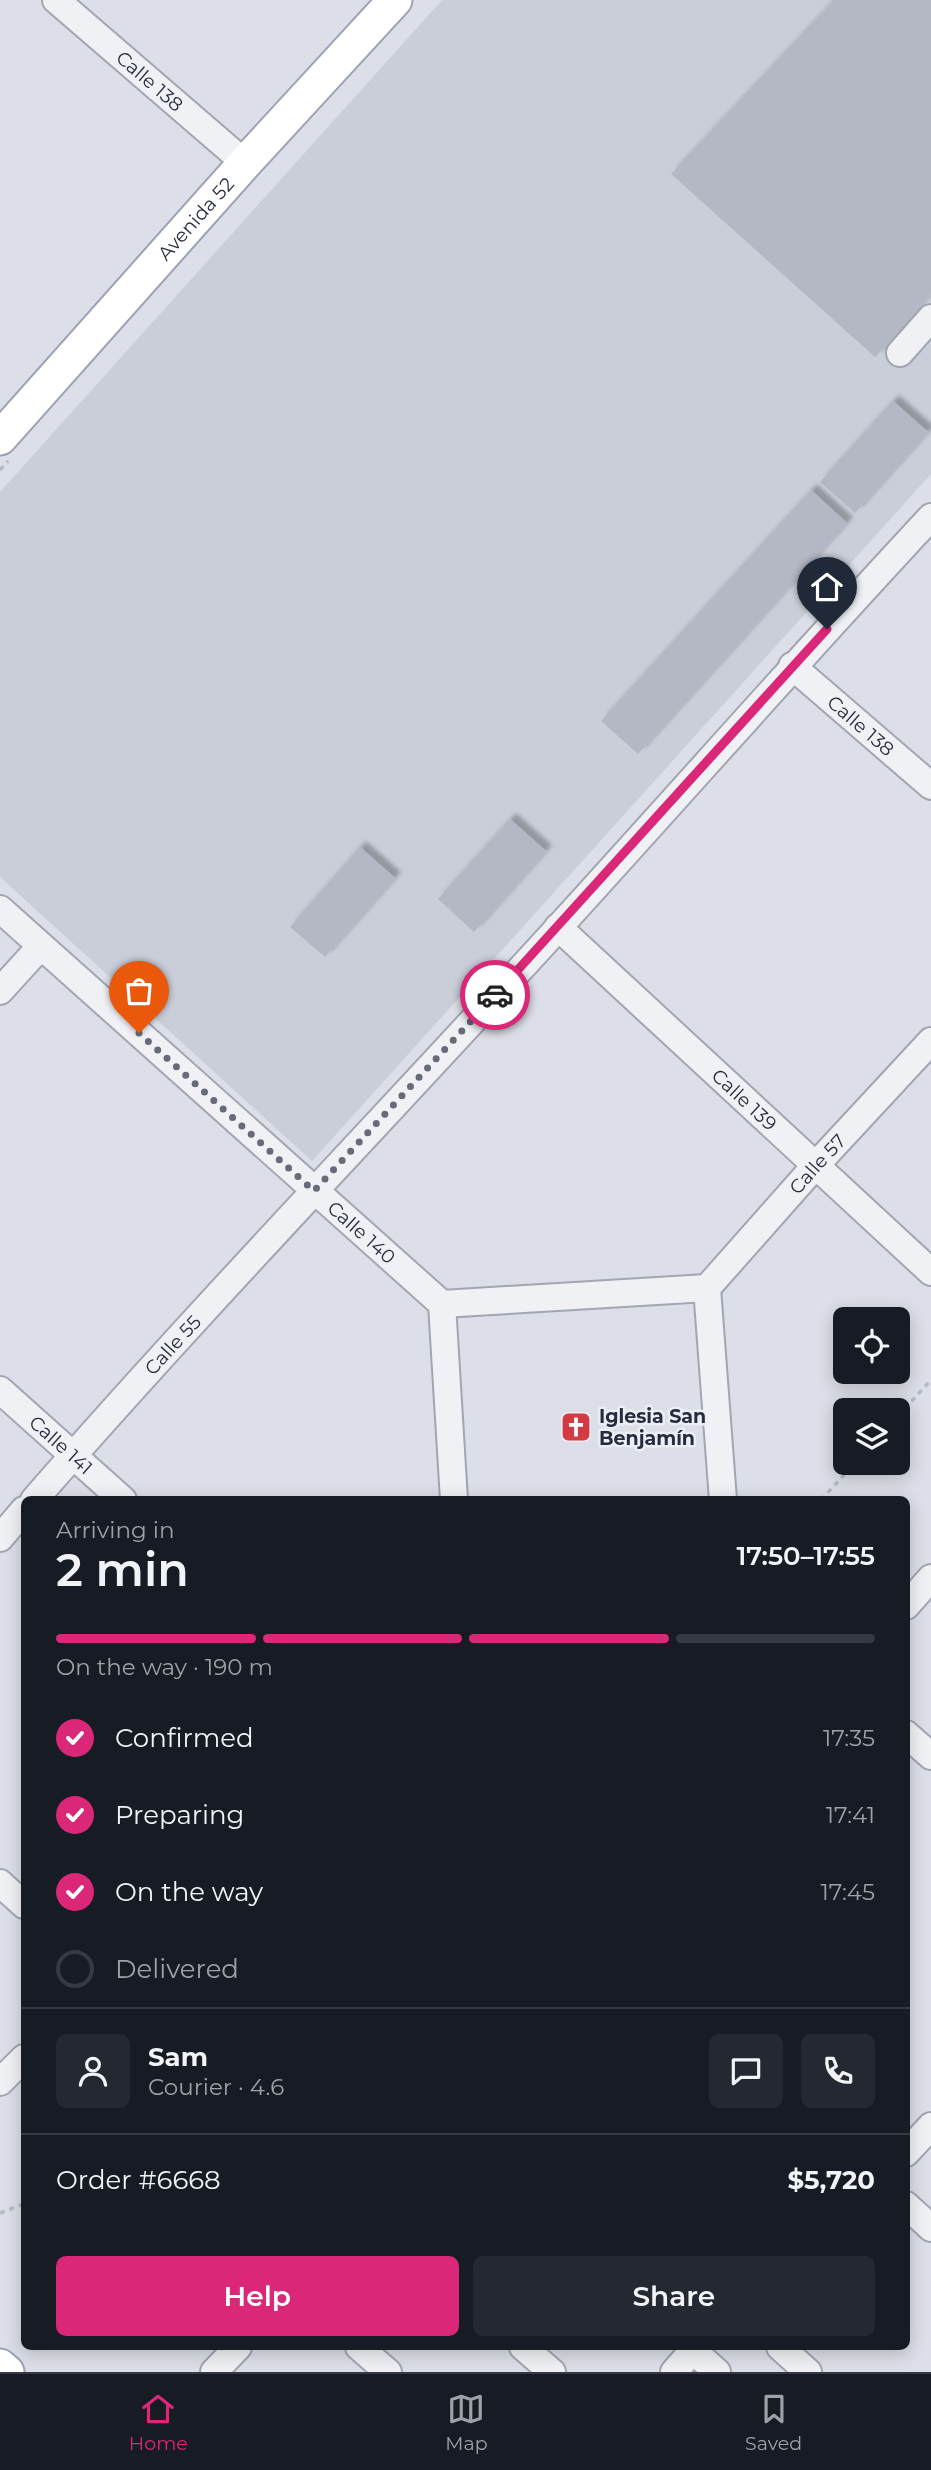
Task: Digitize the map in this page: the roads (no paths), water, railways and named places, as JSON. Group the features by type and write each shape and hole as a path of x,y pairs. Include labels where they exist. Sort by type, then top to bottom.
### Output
{"main road":[{"name":"Avenida 52","path":"2,433 395,0"},
{"path":"0,2366 7,2372"}],"street":[{"name":"Calle 138","path":"56,0 245,163"},
{"path":"900,353 931,318"},
{"name":"Calle 55","path":"37,1496 558,927 792,666 931,517"},
{"name":"Calle 138","path":"792,666 931,786"},
{"name":"Calle 140","path":"0,909 442,1304"},
{"name":"Calle 139","path":"558,927 931,1272"},
{"path":"0,991 41,946"},
{"name":"Calle 57","path":"707,1288 931,1041"},
{"path":"454,1496 442,1304 707,1288 723,1496"},
{"name":"Calle 141","path":"0,1390 119,1496"},
{"path":"0,1538 21,1514"},
{"path":"910,1602 931,1578"},
{"path":"910,1738 931,1756"},
{"path":"0,1883 21,1902"},
{"path":"0,2082 21,2061"},
{"path":"910,2148 931,2126"},
{"path":"910,2209 931,2228"},
{"path":"214,2372 234,2350"},
{"path":"362,2350 388,2372"},
{"path":"526,2350 552,2372"},
{"path":"674,2372 691,2350"},
{"path":"695,2350 717,2372"},
{"path":"783,2350 808,2372"}],"place":[{"name":"Iglesia San Benjamín","path":"576,1427"}]}
